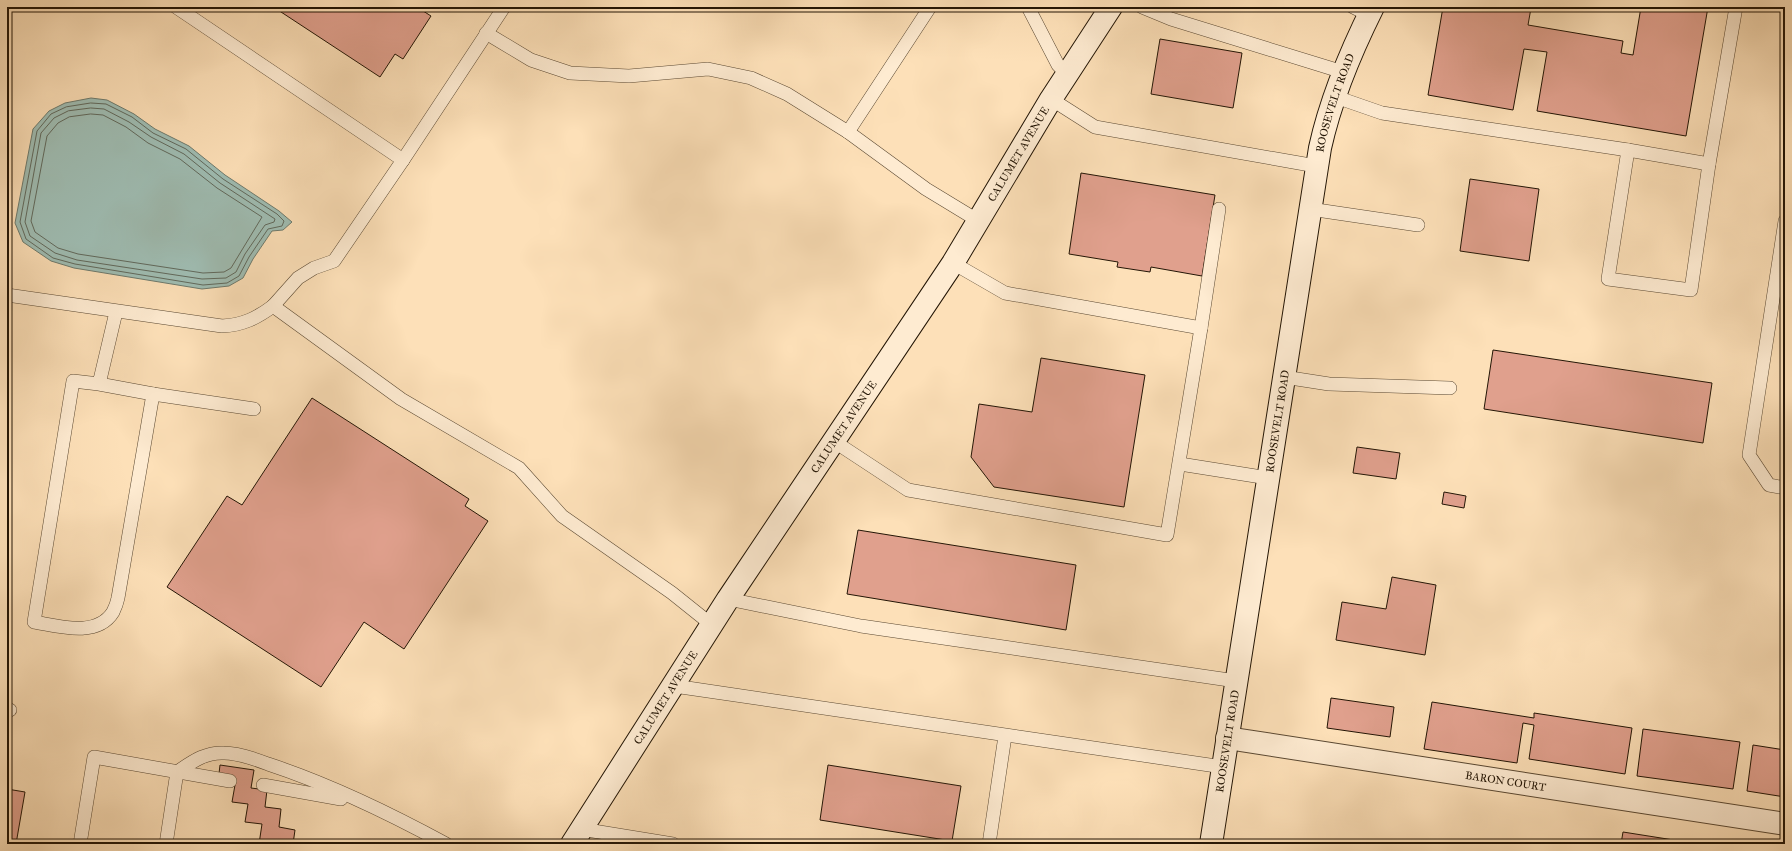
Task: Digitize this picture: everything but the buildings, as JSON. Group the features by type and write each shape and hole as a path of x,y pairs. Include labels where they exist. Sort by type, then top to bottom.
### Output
{"street":[{"name":"CALUMET AVENUE","path":"576,837 674,686 728,599 835,442 953,263 977,220 1051,99 1111,7"},
{"name":"ROOSEVELT ROAD","path":"1211,844 1316,166 1333,96 1365,10"},
{"name":"BARON COURT","path":"1227,738 1785,824"}],"lane":[{"path":"176,7 403,160"},
{"path":"7,295 116,312 222,326 233,326 255,319 273,306 298,278 314,268 334,261 504,7"},
{"path":"848,132 930,7"},
{"path":"1028,7 1058,64 1068,74"},
{"path":"1142,7 1171,19 1343,72"},
{"path":"1628,150 1608,279 1691,290 1709,164 1736,7"},
{"path":"486,33 531,60 570,73 628,76 708,69 751,78 787,94 848,132 926,189 977,220"},
{"path":"1333,96 1382,112 1709,164"},
{"path":"1051,99 1095,127 1316,166"},
{"path":"835,442 908,490 1167,535 1180,464 1219,209"},
{"path":"1310,209 1418,225"},
{"path":"1785,221 1749,455 1769,485 1785,488"},
{"path":"953,263 1005,293 1201,328"},
{"path":"273,306 401,399 519,468 562,516 672,593 712,625"},
{"path":"99,384 116,312"},
{"path":"1284,376 1329,384 1450,388"},
{"path":"153,394 118,598 112,613 103,623 89,627 74,628 34,622 73,381 254,409"},
{"path":"1180,464 1268,478"},
{"path":"728,599 861,626 1236,681"},
{"path":"674,686 1223,767"},
{"path":"989,844 1005,736"},
{"path":"166,844 177,772 202,756 224,752 254,759 284,769 364,803 445,844"},
{"path":"80,844 94,757 230,781"},
{"path":"263,785 364,803"},
{"path":"576,837 673,844"}],"water":[{"path":"91,98 107,100 134,114 155,129 189,146 225,175 279,211 292,222 283,230 272,231 253,259 243,278 229,286 202,289 74,268 51,261 23,242 15,223 33,129 49,111 65,103"}]}
